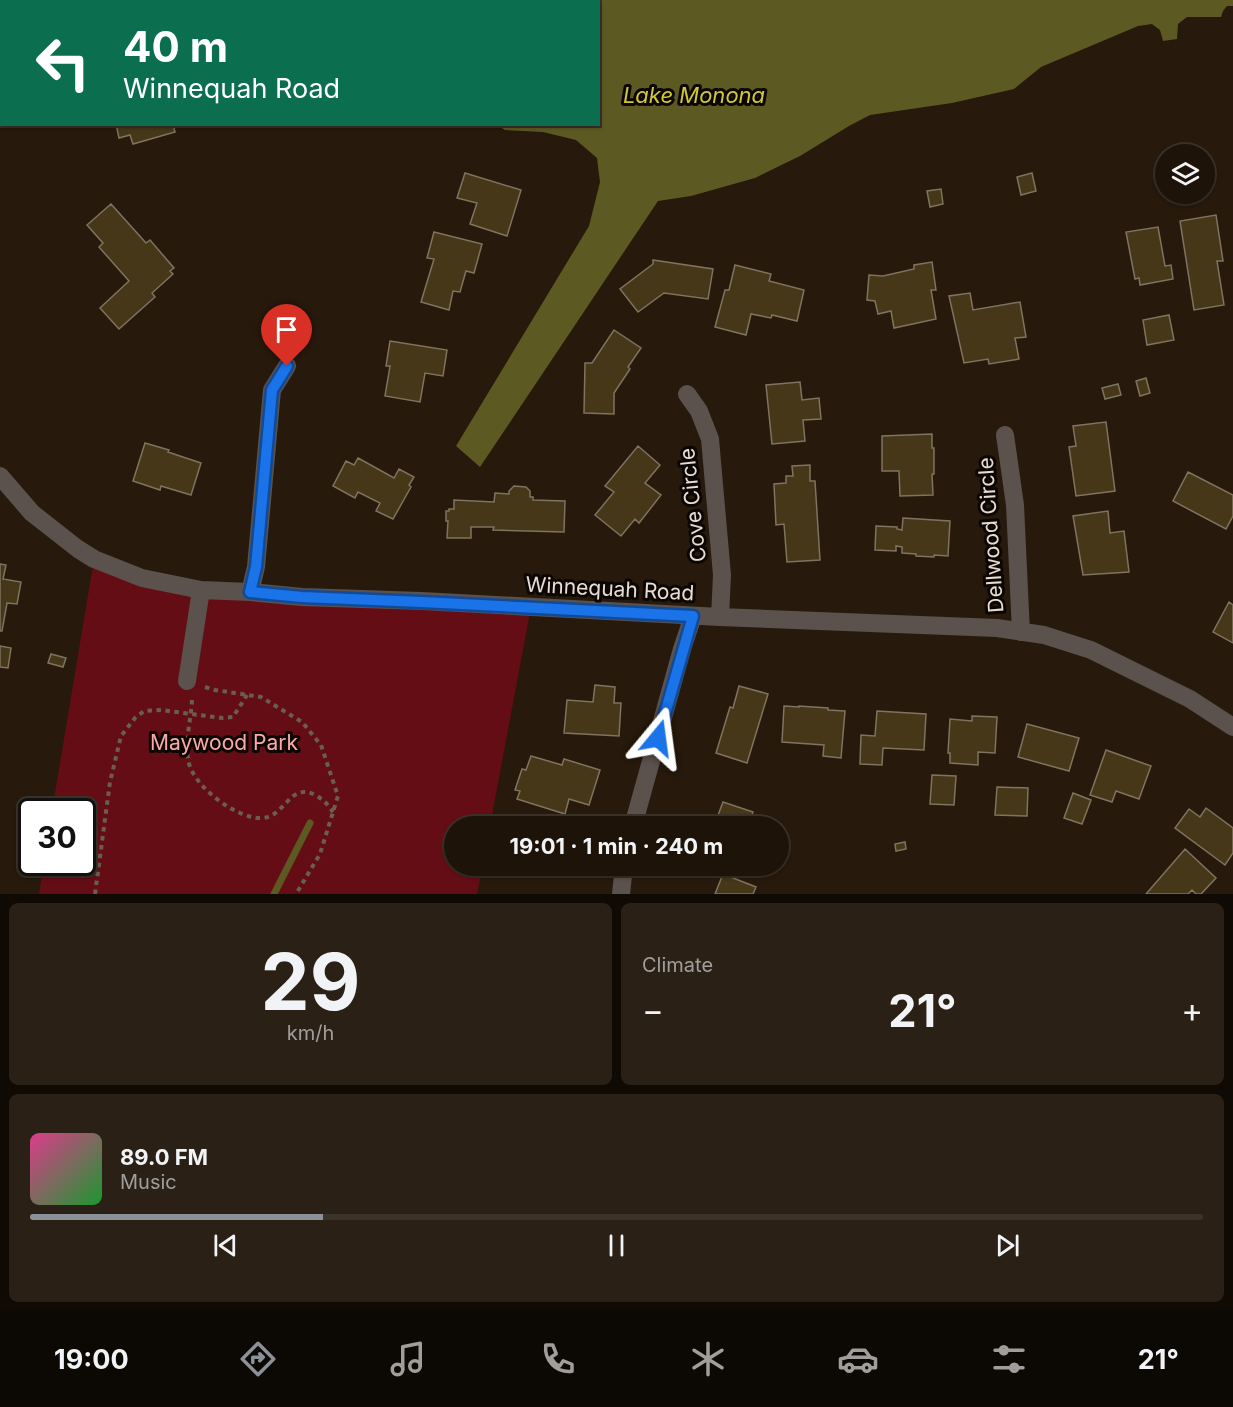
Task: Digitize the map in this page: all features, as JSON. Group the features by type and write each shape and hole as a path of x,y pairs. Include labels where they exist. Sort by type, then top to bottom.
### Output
{"street":[{"path":"250,592 256,567 272,390 287,366"},
{"name":"Cove Circle","path":"687,394 699,411 710,439 722,575 720,617"},
{"name":"Dellwood Circle","path":"1005,435 1015,505 1021,632"},
{"name":"Winnequah Road","path":"0,477 32,513 94,560 142,578 201,590 693,616 986,628 1044,635 1091,651 1190,699 1233,726"},
{"path":"187,681 201,590"},
{"path":"636,816 693,616"},
{"path":"621,894 623,876"}],"path":[{"path":"187,681 215,690 261,697 302,722 321,745 338,796 320,854 296,894"},
{"path":"187,681 192,702 187,743 188,762 197,780 214,797 233,810 263,818 276,813 293,795 302,792 311,793 326,802 333,813"},
{"path":"95,894 110,782 121,736 135,718 144,711 161,710 222,718 233,717 247,694"}],"green space":[{"name":"Maywood Park","path":"94,559 142,578 531,607 492,816 444,816 444,876 481,876 477,894 39,894 42,876 96,876 96,798 54,798"}],"water":[{"name":"Lake Monona","path":"600,0 1233,0 1233,6 1227,6 1221,17 1187,17 1178,24 1177,39 1163,41 1160,30 1152,24 1138,26 1041,67 1014,89 952,103 870,115 800,156 755,178 691,196 658,201 480,467 456,446 589,226 600,182 597,158 576,140 543,132 505,130 499,126 600,126"}],"building":[{"path":"116,126 174,126 175,132 133,144 130,135 119,138"},
{"path":"465,173 521,190 507,236 470,224 477,203 457,198"},
{"path":"1032,173 1036,191 1021,195 1017,177"},
{"path":"941,189 943,204 930,207 927,191"},
{"path":"111,204 146,243 150,240 174,268 170,271 173,274 152,293 155,297 119,329 100,308 129,281 99,247 103,243 87,225"},
{"path":"1216,215 1223,261 1217,261 1224,305 1194,310 1180,221"},
{"path":"1158,227 1165,266 1171,265 1173,279 1140,285 1139,278 1135,279 1126,232"},
{"path":"434,232 482,244 474,273 466,271 460,292 453,291 449,310 421,302 434,259 427,258"},
{"path":"653,260 713,269 708,299 664,293 638,312 620,289 653,264"},
{"path":"932,262 936,290 931,290 936,319 894,328 891,311 878,314 875,301 867,300 869,275 883,276 914,269 914,265"},
{"path":"735,265 771,274 769,281 804,290 797,321 772,315 771,318 751,314 746,335 715,327 725,290 729,290"},
{"path":"970,293 973,310 1020,302 1026,337 1015,338 1019,359 989,364 988,359 964,363 949,296"},
{"path":"1169,315 1174,340 1147,345 1143,320"},
{"path":"614,330 641,348 614,393 614,414 584,413 585,363 592,363"},
{"path":"390,341 447,350 443,376 425,373 420,402 385,396 390,366 386,366"},
{"path":"1146,378 1150,393 1140,396 1136,381"},
{"path":"800,382 802,400 819,398 821,419 803,420 805,441 772,444 766,385"},
{"path":"1118,384 1121,395 1105,399 1102,388"},
{"path":"1106,422 1115,491 1076,496 1069,447 1076,446 1073,426"},
{"path":"932,434 933,495 900,496 899,471 882,471 882,436"},
{"path":"145,443 201,463 191,495 161,486 160,490 133,481"},
{"path":"638,446 660,465 645,483 661,495 639,523 635,519 621,536 595,515 614,492 605,486"},
{"path":"358,458 394,478 399,469 414,477 393,519 376,511 380,503 358,492 355,498 333,486 346,461 354,465"},
{"path":"810,465 810,481 815,481 820,560 787,562 784,524 776,525 774,484 786,483 786,476 793,476 792,466"},
{"path":"1188,472 1233,495 1233,516 1226,529 1173,501"},
{"path":"514,486 526,487 533,500 565,501 564,532 493,530 494,527 471,527 471,538 447,538 446,511 454,509 454,500 494,502 495,493 509,494"},
{"path":"1108,511 1110,533 1124,531 1129,572 1083,575 1073,516"},
{"path":"903,518 950,521 948,556 916,556 916,554 902,553 902,547 896,546 896,551 875,550 876,526 897,527 902,530"},
{"path":"0,564 6,565 3,579 21,582 17,604 7,603 2,631 0,631"},
{"path":"1229,602 1233,605 1233,643 1213,632"},
{"path":"0,646 11,648 8,668 0,667"},
{"path":"51,654 66,658 63,667 48,663"},
{"path":"595,685 615,687 614,703 621,703 619,736 564,733 567,700 593,702"},
{"path":"739,686 768,694 747,763 716,753"},
{"path":"784,706 845,711 841,758 823,756 824,745 782,742"},
{"path":"877,711 926,714 924,750 883,748 882,765 860,764 861,735 875,736"},
{"path":"972,716 997,717 995,753 978,752 978,765 950,763 950,753 948,753 950,719 972,721"},
{"path":"1027,724 1079,738 1069,771 1018,757"},
{"path":"1106,750 1151,766 1139,799 1116,791 1112,802 1090,795"},
{"path":"531,756 562,765 564,759 600,770 589,805 569,799 565,814 517,799 520,791 515,790 522,769 526,770"},
{"path":"932,775 956,776 954,805 930,804"},
{"path":"997,787 1028,788 1027,816 995,815"},
{"path":"1073,793 1091,800 1082,824 1064,818"},
{"path":"723,802 753,812 752,816 718,816"},
{"path":"1206,808 1233,828 1233,853 1225,865 1175,828 1189,809 1200,817"},
{"path":"905,842 906,849 896,851 895,844"},
{"path":"1185,849 1216,878 1201,894 1196,894 1192,890 1188,894 1146,894"},
{"path":"722,876 728,876 756,887 753,894 715,894"}],"waterway":[{"path":"274,894 310,823"}],"route":[{"path":"287,366 272,390 256,567 250,592 302,597 693,616 658,738"}]}
